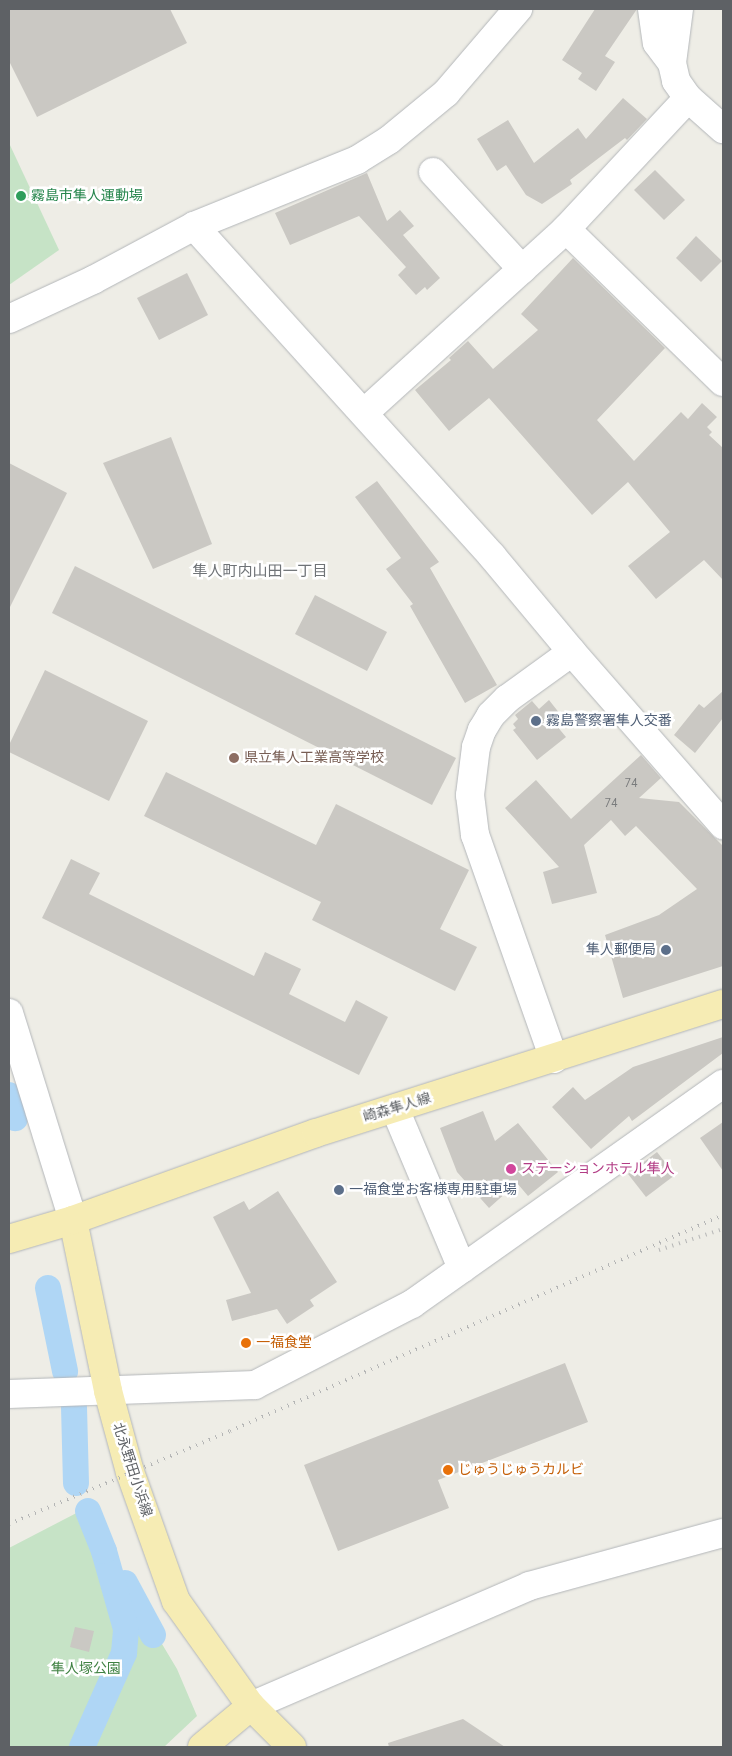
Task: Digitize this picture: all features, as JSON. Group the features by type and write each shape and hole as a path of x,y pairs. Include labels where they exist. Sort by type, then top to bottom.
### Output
{"main road":[{"name":"崎森隼人線","path":"73,1220 316,1133 723,1004"},
{"path":"9,1239 73,1220"},
{"name":"北永野田小浜線","path":"73,1220 108,1392 130,1472 176,1601 251,1706 292,1747"},
{"path":"202,1747 251,1706"}],"street":[{"path":"9,319 94,280 194,226 357,160 389,140 446,93 518,9"},
{"path":"652,9 657,43 672,63"},
{"path":"679,9 672,63 676,81 688,98 723,129"},
{"path":"364,413 566,228 688,98"},
{"path":"433,172 522,269"},
{"path":"194,226 492,556 572,652 723,824"},
{"path":"566,228 723,382"},
{"path":"554,1059 475,835 470,795 476,747 482,730 490,716 507,699 572,652"},
{"path":"9,1013 73,1220"},
{"path":"9,1394 108,1392 256,1385 412,1304 723,1084"},
{"path":"395,1109 462,1268"},
{"path":"251,1706 529,1586 723,1533"}],"green space":[{"name":"霧島市隼人運動場","path":"9,143 59,250 9,285"},
{"name":"隼人塚公園","path":"90,1506 138,1604 177,1669 197,1716 164,1747 9,1747 9,1548"}],"building":[{"path":"9,9 170,9 187,43 37,117 9,61"},
{"path":"595,9 637,9 605,56 615,62 596,91 578,79 582,73 562,60"},
{"path":"623,98 647,119 627,140 625,138 570,180 572,184 542,204 526,195 506,165 497,171 477,139 508,120 534,163 578,128 586,139"},
{"path":"655,170 685,200 664,220 634,190"},
{"path":"367,173 387,221 400,210 414,226 403,235 440,278 427,290 425,287 416,295 398,275 406,267 359,216 290,245 275,213"},
{"path":"696,236 722,261 701,282 676,258"},
{"path":"573,258 665,348 597,420 634,461 681,412 688,419 702,403 717,417 707,427 712,432 709,435 723,448 723,580 704,560 656,599 628,566 670,532 628,482 592,515 489,398 449,431 415,390 451,360 449,358 468,341 493,369 538,330 521,314"},
{"path":"187,273 208,315 159,340 137,298"},
{"path":"171,437 212,544 153,569 103,463"},
{"path":"9,463 67,493 9,609"},
{"path":"377,481 439,562 430,568 497,685 465,703 410,606 413,604 386,569 401,558 355,497"},
{"path":"75,566 456,758 432,805 52,613"},
{"path":"315,595 387,632 367,671 295,634"},
{"path":"45,670 148,721 109,801 9,752 9,745"},
{"path":"723,691 723,718 695,753 674,735 699,704 704,708"},
{"path":"549,700 564,719 556,725 566,737 537,760 513,730 516,728 513,724 518,719 515,715 532,701 539,709"},
{"path":"641,755 661,778 639,798 679,802 723,846 723,966 623,998 605,935 659,915 697,889 636,826 625,836 611,820 584,845 597,893 552,904 543,872 559,867 505,808 536,780 571,819"},
{"path":"166,772 316,845 336,804 469,870 440,929 477,947 455,991 312,920 321,902 144,816"},
{"path":"71,859 100,873 89,894 254,976 265,952 301,969 289,994 345,1022 356,1000 388,1017 359,1075 42,918"},
{"path":"723,1037 723,1053 632,1121 629,1116 591,1149 552,1107 573,1087 585,1100 633,1067"},
{"path":"483,1111 495,1141 518,1123 558,1172 528,1196 517,1183 489,1208 457,1172 440,1128"},
{"path":"723,1122 723,1171 700,1138"},
{"path":"657,1152 675,1175 646,1197 628,1174"},
{"path":"278,1191 337,1282 310,1300 314,1306 287,1324 277,1309 232,1321 226,1300 251,1293 213,1217 244,1201 249,1210"},
{"path":"565,1363 588,1422 438,1480 449,1508 338,1551 304,1465"},
{"path":"75,1627 94,1631 89,1652 70,1647"},
{"path":"463,1719 505,1747 389,1747 388,1743"}],"waterway":[{"path":"9,1095 15,1118"},
{"path":"48,1288 65,1371"},
{"path":"74,1407 76,1483"},
{"path":"82,1747 124,1653 126,1629 104,1551 88,1511"},
{"path":"125,1583 153,1635"}],"railway":[{"path":"9,1524 230,1431 723,1215"},
{"path":"659,1250 723,1229"}],"place":[{"name":"霧島市隼人運動場","path":"21,196"},
{"name":"霧島警察署隼人交番","path":"536,721"},
{"name":"県立隼人工業高等学校","path":"234,758"},
{"name":"隼人郵便局","path":"666,950"},
{"name":"ステーションホテル隼人","path":"511,1169"},
{"name":"一福食堂お客様専用駐車場","path":"339,1190"},
{"name":"一福食堂","path":"246,1343"},
{"name":"じゅうじゅうカルビ","path":"448,1470"}],"district":[{"name":"隼人町内山田一丁目","path":"260,572"}]}
